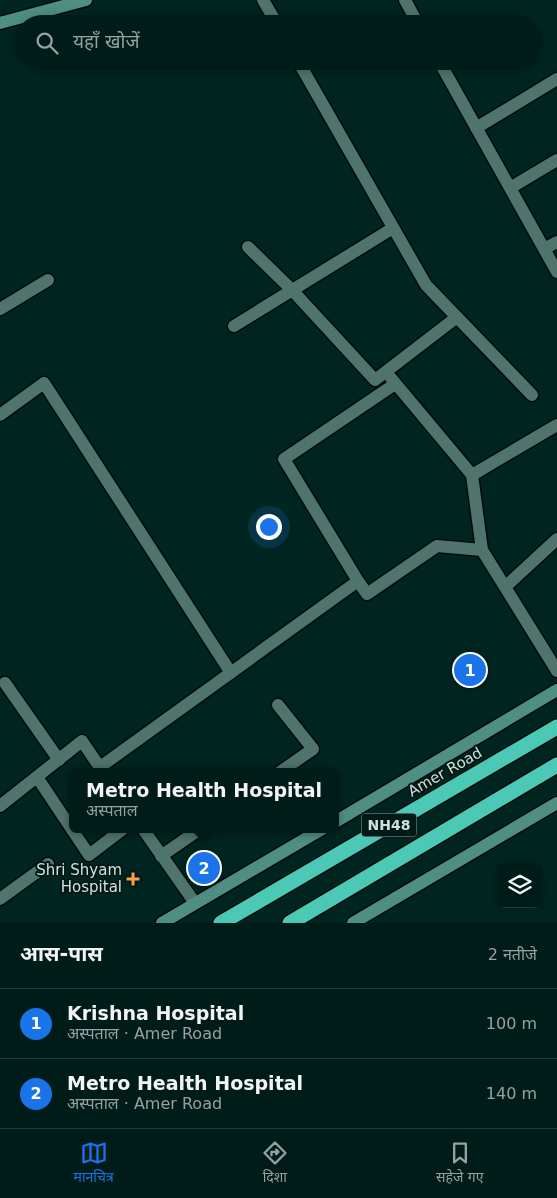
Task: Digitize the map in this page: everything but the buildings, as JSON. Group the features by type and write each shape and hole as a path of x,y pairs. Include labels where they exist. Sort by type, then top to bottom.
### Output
{"highway":[{"name":"Amer Road","path":"222,923 557,727"},
{"name":"NH48","path":"290,923 557,765"}],"street":[{"path":"30,15 86,0"},
{"path":"263,0 272,15"},
{"path":"405,0 413,15"},
{"path":"0,23 15,19"},
{"path":"303,70 426,285 532,395"},
{"path":"444,70 557,272"},
{"path":"476,128 557,79"},
{"path":"510,188 557,160"},
{"path":"234,326 393,228"},
{"path":"544,249 557,242"},
{"path":"248,247 292,290 376,380 457,317"},
{"path":"0,309 48,280"},
{"path":"386,372 472,475 482,550 557,670"},
{"path":"0,415 44,383 231,672"},
{"path":"395,384 284,460 367,594 437,546 482,550"},
{"path":"472,475 557,425"},
{"path":"505,587 557,539"},
{"path":"103,768 358,580"},
{"path":"2,682 59,760"},
{"path":"339,820 557,690"},
{"path":"278,705 313,749 286,768"},
{"path":"0,806 82,742 101,768"},
{"path":"37,777 69,825"},
{"path":"353,923 557,803"},
{"path":"74,833 89,855 117,833"},
{"path":"146,833 195,904"},
{"path":"161,856 194,833"},
{"path":"162,923 315,833"},
{"path":"0,899 48,864"}],"place":[{"name":"Krishna Hospital","path":"470,670"},
{"name":"Metro Health Hospital","path":"204,868"},
{"name":"Shri Shyam Hospital","path":"133,879"}]}
